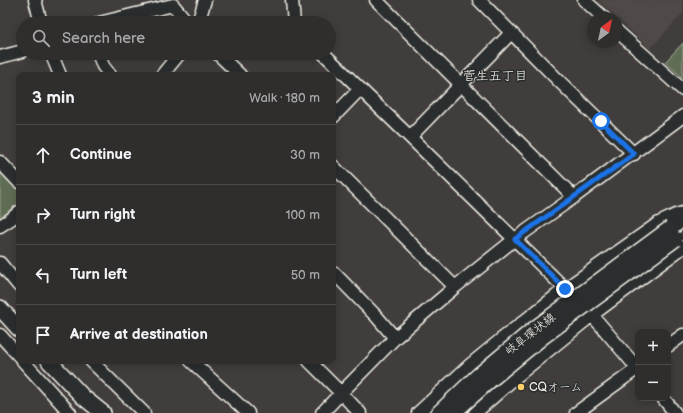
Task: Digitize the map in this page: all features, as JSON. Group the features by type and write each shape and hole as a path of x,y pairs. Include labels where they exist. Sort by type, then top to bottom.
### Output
{"main road":[{"name":"岐阜環状線","path":"453,413 542,337 678,237 683,218"},
{"name":"岐阜環状線","path":"438,413 478,376 532,330 678,237"},
{"path":"0,308 16,325"},
{"path":"52,364 83,397 103,413"}],"street":[{"path":"34,0 39,16"},
{"path":"200,16 205,0"},
{"path":"292,0 293,16"},
{"path":"376,0 574,197"},
{"path":"479,0 634,154"},
{"path":"584,0 597,12"},
{"path":"125,16 174,3 183,16"},
{"path":"410,136 462,85 511,32"},
{"path":"623,35 683,90"},
{"path":"0,57 16,53"},
{"path":"53,60 59,72"},
{"path":"101,60 108,72"},
{"path":"164,72 174,60"},
{"path":"225,60 237,72"},
{"path":"330,60 410,136 592,315 635,365"},
{"path":"336,114 360,89"},
{"path":"322,413 396,338 455,287 515,239 634,154 683,116"},
{"path":"0,162 16,179"},
{"path":"336,169 455,287"},
{"path":"418,413 476,360 565,289 659,223 683,213"},
{"path":"0,226 16,215"},
{"path":"475,413 518,375 592,315 678,237"},
{"path":"0,263 16,282"},
{"path":"336,275 377,316 396,338"},
{"path":"0,335 16,353"},
{"path":"671,344 683,335"},
{"path":"26,364 70,413"},
{"path":"97,364 144,413"},
{"path":"194,364 248,413"},
{"path":"312,364 360,413"},
{"path":"576,413 635,370"},
{"path":"665,401 675,413"}],"shaded area":[{"path":"598,0 683,0 683,13 650,49 623,24 623,12 611,12"}],"green space":[{"path":"683,43 683,78 665,62"},
{"path":"0,171 16,187 16,207 0,220"}],"place":[{"name":"CQオーム","path":"521,387"}],"district":[{"name":"菅生五丁目","path":"495,75"}],"route":[{"path":"565,289 515,239 634,154 601,121"}]}
